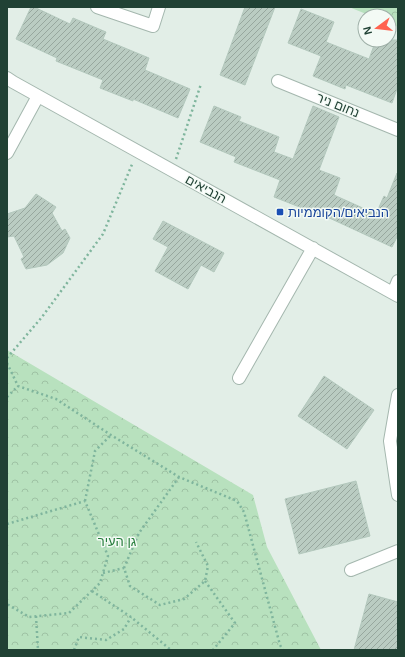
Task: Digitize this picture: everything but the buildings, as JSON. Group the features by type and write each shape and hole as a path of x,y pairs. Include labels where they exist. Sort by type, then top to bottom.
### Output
{"street":[{"path":"97,7 153,26 159,7"},
{"name":"הנביאים","path":"9,80 395,295"},
{"name":"נחום ניר","path":"278,80 398,130"},
{"path":"7,153 38,96"},
{"path":"239,378 313,248"},
{"path":"395,295 398,281"},
{"path":"398,395 394,442 398,495"},
{"path":"351,570 398,551"}],"path":[{"path":"172,170 201,84"},
{"path":"7,358 42,317 103,234 138,151"},
{"path":"7,363 18,386 56,399 110,435 179,477 237,501 244,512 280,645 283,650"},
{"path":"7,397 18,386"},
{"path":"7,604 29,617 69,613 100,583 108,556 85,501 95,451 110,435"},
{"path":"179,477 139,533 124,568 130,586 160,605 184,599 205,581 208,566 196,542"},
{"path":"7,524 85,501"},
{"path":"103,573 124,568"},
{"path":"205,581 235,623 213,650"},
{"path":"92,591 131,617 172,650"},
{"path":"36,616 38,650"},
{"path":"74,650 78,636 106,640 124,629 131,617"}],"green space":[{"path":"349,7 398,7 398,27 397,8 357,8 357,10"},
{"name":"גן העיר","path":"7,350 253,495 267,547 321,650 7,650"}],"place":[{"name":"הנביאים/הקוממיות","path":"280,212"}]}
